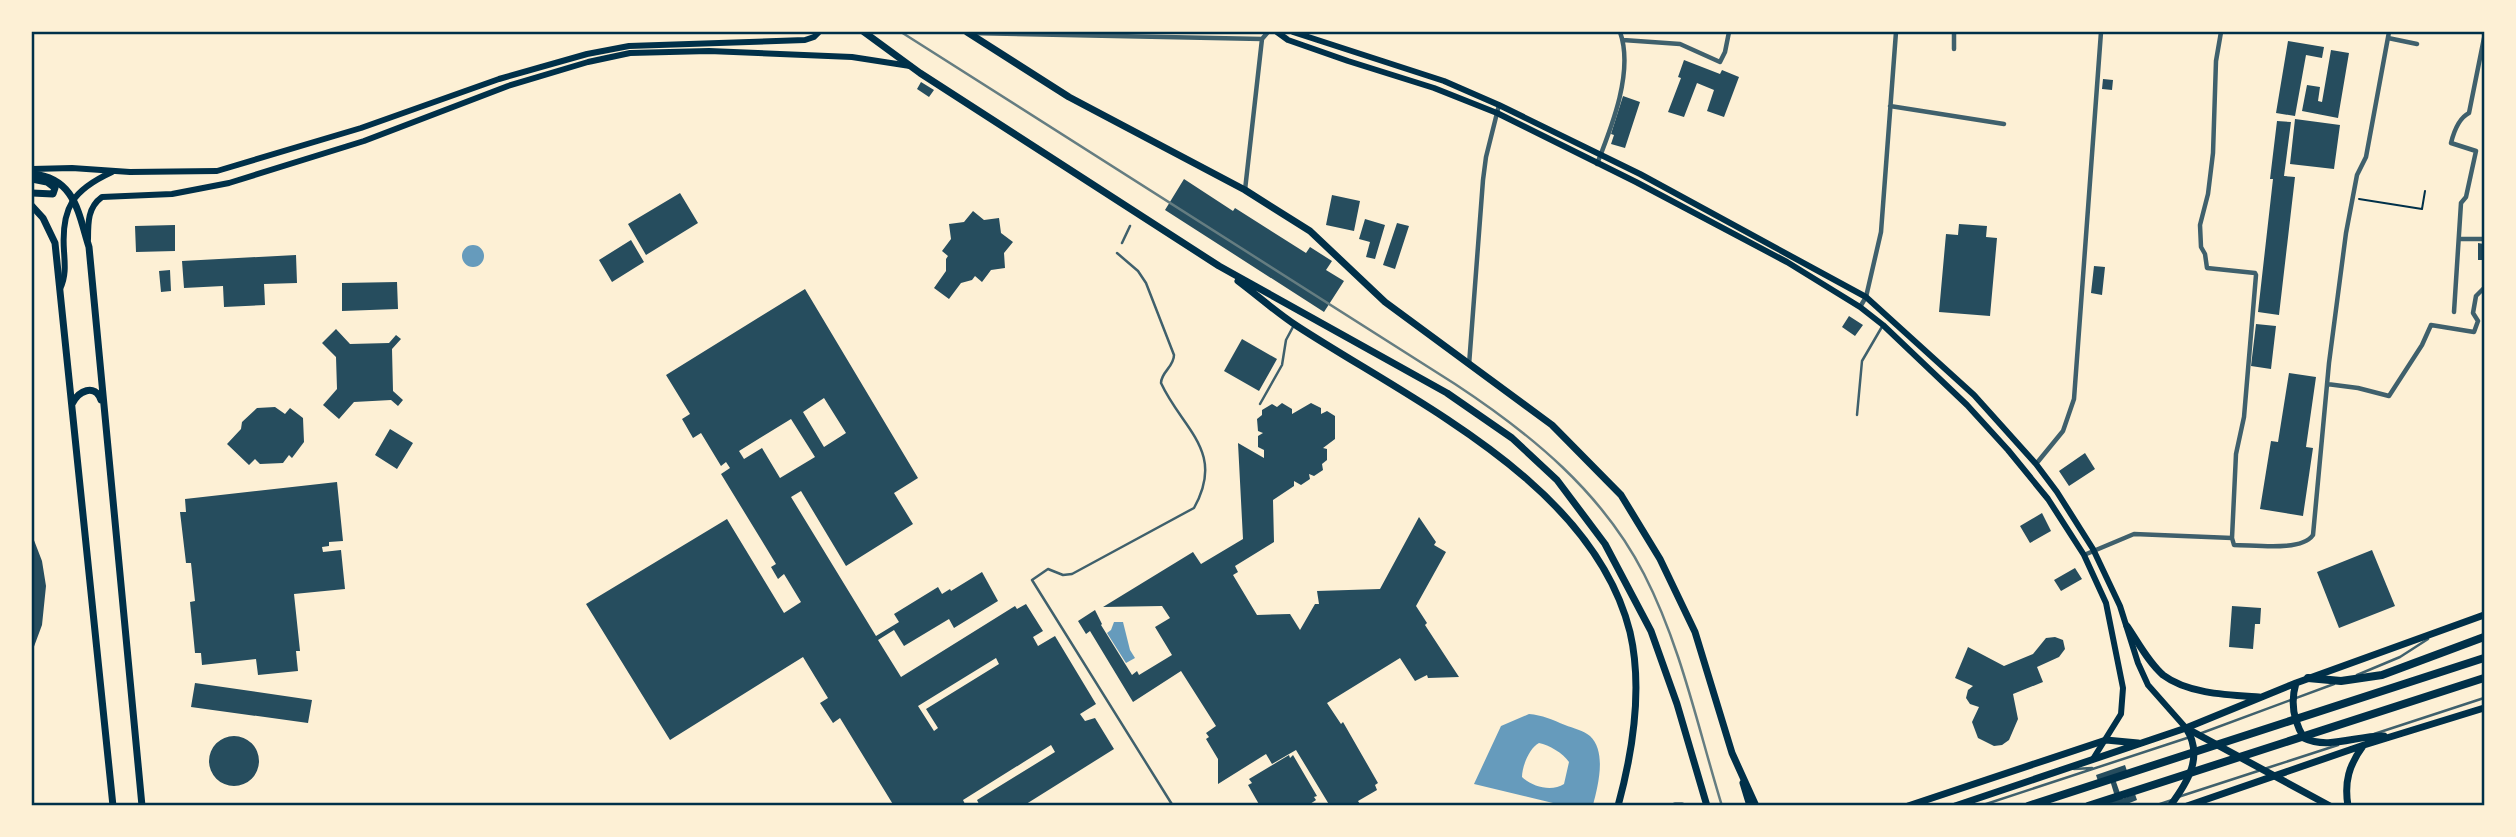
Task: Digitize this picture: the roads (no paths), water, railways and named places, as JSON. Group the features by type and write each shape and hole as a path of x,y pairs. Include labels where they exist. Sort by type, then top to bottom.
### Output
{"highway":[{"path":"2308,678 2341,681 2382,675 2484,637"},
{"path":"2028,806 2211,744 2484,658"},
{"path":"2088,806 2484,678"}],"main road":[{"path":"32,174 72,168 114,171 227,169 360,128 499,79 587,54 629,46 805,40 819,32"},
{"path":"863,32 912,67 1219,266 1447,393 1512,438 1557,480 1605,544 1651,631 1677,704 1707,806"},
{"path":"968,32 1069,97 1245,190 1310,231 1385,302 1552,425 1621,495 1660,559 1695,632 1750,806"},
{"path":"1277,32 1288,40 1434,88 1497,113 1597,164 1665,192"},
{"path":"1293,32 1444,81 1499,105 1601,154 1665,192 1866,297 1974,395 2036,464 2057,492 2093,549 2120,606 2148,685 2186,728 2194,736 2263,769 2330,806"},
{"path":"142,806 89,247 89,213 94,204 102,197 172,194 229,183 364,141 508,86 630,53 709,51 852,57 912,67"},
{"path":"1348,61 1350,52"},
{"path":"60,289 64,281 63,228 68,210 88,184 114,171"},
{"path":"32,174 55,188 50,195 32,193"},
{"path":"32,174 62,184 74,200 89,247"},
{"path":"32,206 43,218 55,243 113,806"},
{"path":"1760,243 1860,307 1883,325 1967,405 2048,499 2084,555 2106,603 2123,688 2121,714 2092,761"},
{"path":"1219,266 1294,324 1463,430 1500,457 1544,494 1590,547 1620,602 1633,649 1635,696 1632,740 1618,806"},
{"path":"1907,348 1912,338"},
{"path":"1923,363 1930,353"},
{"path":"72,405 75,397 86,390 93,390 99,395 102,405"},
{"path":"2026,472 2036,464"},
{"path":"2048,499 2057,492"},
{"path":"1590,547 1605,544"},
{"path":"1955,806 2064,774 2308,678 2484,615"},
{"path":"2127,626 2151,662 2172,681 2201,690 2261,698"},
{"path":"2296,683 2292,701 2295,722 2304,738 2326,743 2369,735 2391,736"},
{"path":"2187,806 2391,736 2484,708"},
{"path":"2170,806 2192,770 2194,736"},
{"path":"1908,806 2106,740 2141,743"},
{"path":"2348,806 2345,789 2347,777 2356,755 2364,745"},
{"path":"1732,753 1756,806"},
{"path":"1675,806 1682,806"}],"street":[{"path":"968,32 1262,39"},
{"path":"1245,190 1262,39 1268,32"},
{"path":"1597,164 1624,74 1623,40 1620,32"},
{"path":"1623,40 1681,44 1720,62 1725,52 1728,32"},
{"path":"1860,307 1866,297 1881,232 1896,32"},
{"path":"1954,32 1954,49"},
{"path":"2036,464 2063,431 2074,399 2101,32"},
{"path":"2221,32 2216,61 2214,144 2200,235 2207,268 2256,275 2244,417 2236,454 2232,538 2234,545 2297,546 2313,535 2327,384 2346,233 2357,175 2366,157 2389,32"},
{"path":"2388,38 2417,44"},
{"path":"2454,312 2461,203 2466,197 2476,151 2451,143 2455,129 2464,115 2469,113 2482,62 2484,38"},
{"path":"1469,365 1483,180 1499,105"},
{"path":"1891,106 2004,124"},
{"path":"2459,239 2484,239"},
{"path":"2327,384 2389,396 2422,345 2431,325 2474,332 2478,321 2473,313 2476,296 2484,288"},
{"path":"2084,555 2093,549 2142,533 2232,538"}],"lane":[{"path":"1122,243 1130,226"},
{"path":"1116,253 1138,271 1153,297 1174,355 1173,363 1160,383 1202,446 1205,478 1203,493 1194,508 1072,574 1063,575 1048,569 1032,580 1173,806"},
{"path":"1260,404 1282,365 1284,347 1294,324"},
{"path":"1857,415 1862,361 1883,325"},
{"path":"1980,806 2064,774 2098,768 2292,701 2400,657 2441,631"},
{"path":"2154,806 2484,698"},
{"path":"2064,774 2098,768"}],"water":[{"path":"473,245 483,252 484,256 477,266 473,267 463,260 462,256 469,246"},
{"path":"1114,622 1123,622 1130,650 1135,658 1126,663 1107,633"},
{"path":"1529,714 1538,715 1590,736 1600,760 1593,805 1553,805 1474,784 1501,726","holes":["1539,743 1560,753 1569,762 1564,784 1554,788 1542,787 1522,777 1529,753"]}],"railway":[{"path":"901,32 1455,384 1511,423 1562,467 1586,491 1627,544 1657,601 1679,658 1722,806"}]}
